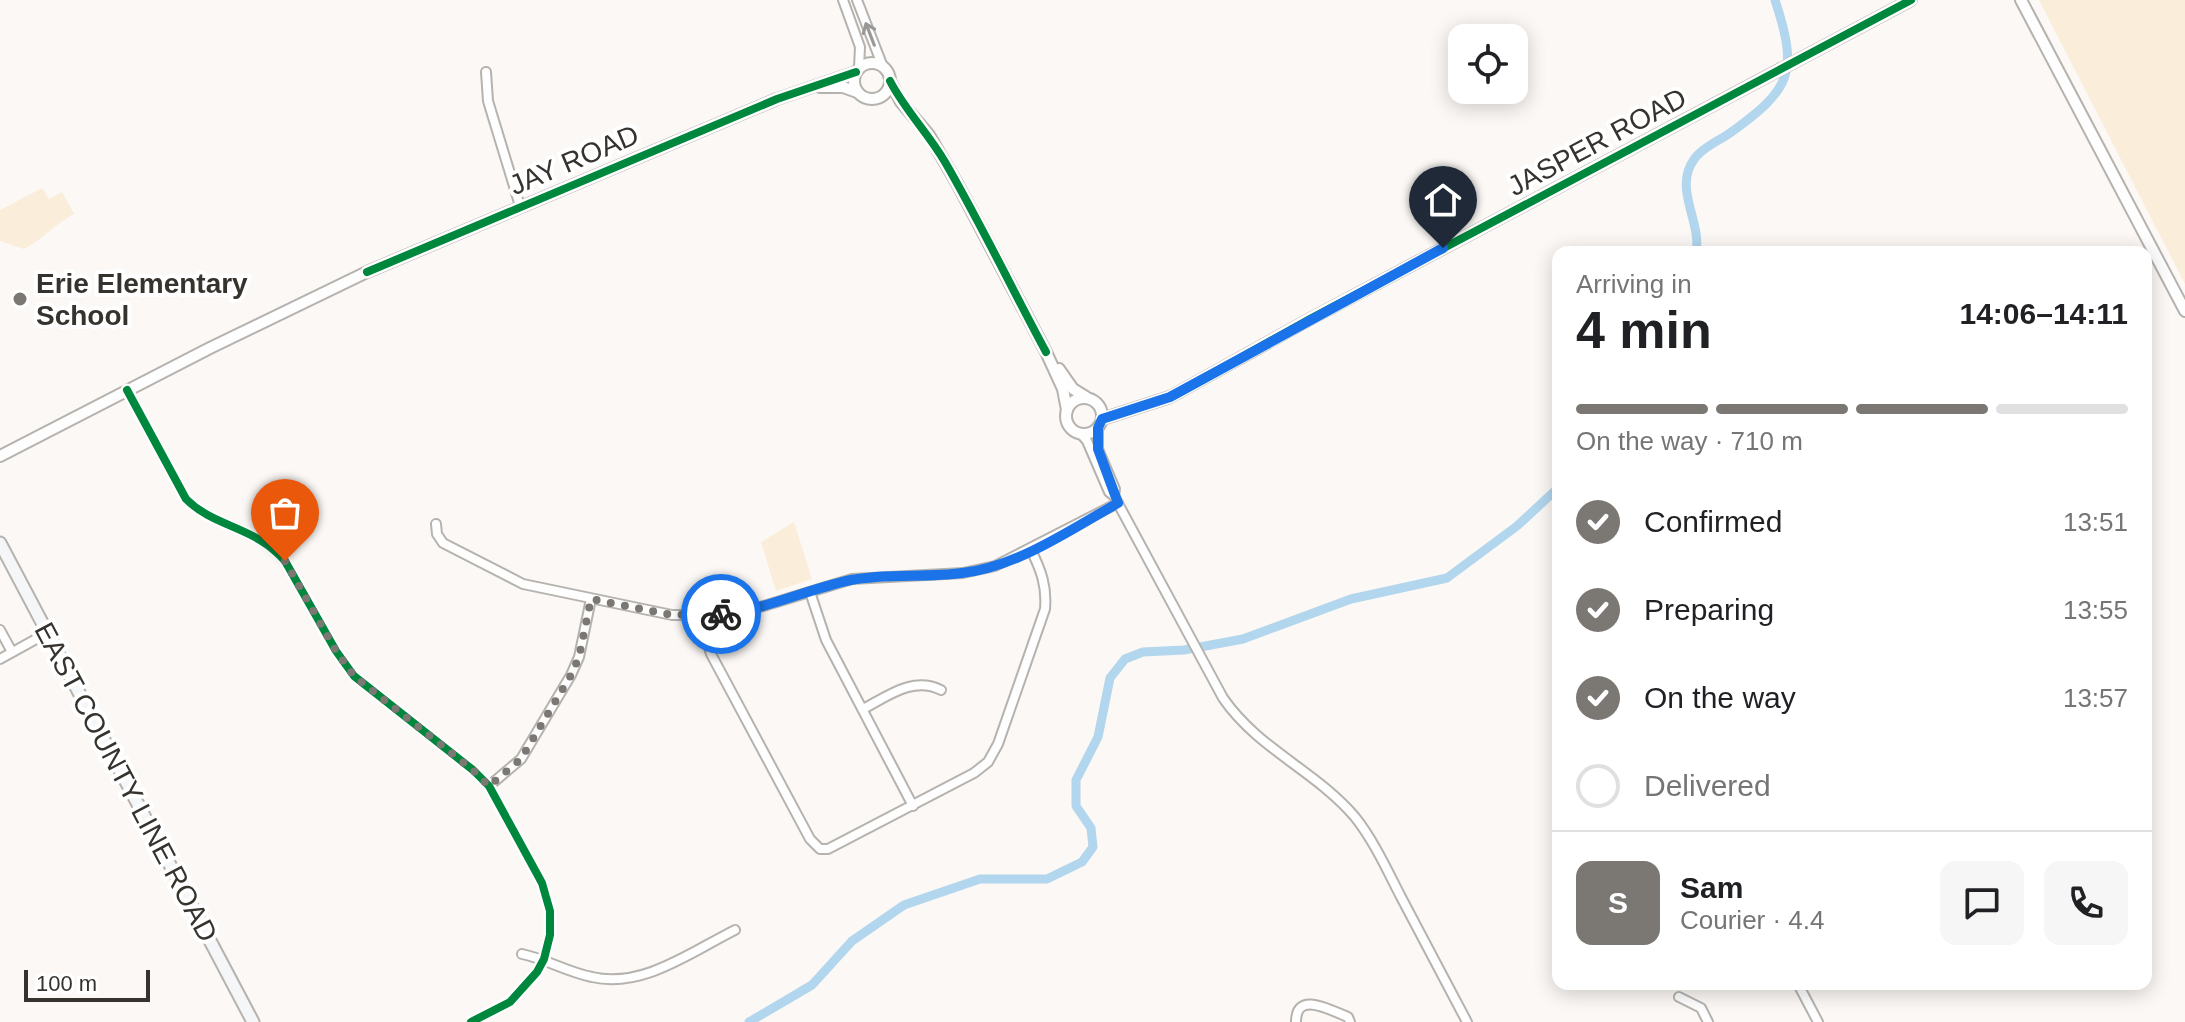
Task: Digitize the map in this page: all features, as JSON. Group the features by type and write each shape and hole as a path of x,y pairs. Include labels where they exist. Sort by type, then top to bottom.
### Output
{"main road":[{"name":"EAST COUNTY LINE ROAD","path":"0,543 253,1022"}],"street":[{"path":"843,0 860,47 854,82 857,92 865,98 892,103 910,113"},
{"path":"857,0 890,81 910,113 929,135 958,185 1046,352 1063,389 1069,425 1087,441 1109,492 1223,698 1247,729 1327,790 1356,819 1380,856 1467,1022"},
{"name":"JASPER ROAD","path":"1100,424 1155,404 1911,0"},
{"path":"2021,0 2151,246"},
{"path":"858,70 874,63 883,67"},
{"name":"JAY ROAD","path":"0,456 353,279 520,206 799,91 858,70"},
{"path":"486,72 488,101 520,206"},
{"path":"875,99 887,91 890,81"},
{"name":"JAY ROAD","path":"799,91 836,86 857,92"},
{"path":"2152,248 2185,311"},
{"path":"1046,352 1073,389 1102,410 1098,449 1115,489 1116,500"},
{"path":"127,390 186,499 199,510 264,540 275,550 285,561 336,651 354,676 489,786 548,897 550,935 544,959 521,992 510,1002 471,1022"},
{"name":"JASPER ROAD","path":"1091,400 1104,406 1118,407 1176,391"},
{"path":"1067,410 1077,399 1091,400"},
{"path":"1081,434 1091,433 1100,424"},
{"path":"436,524 437,534 443,543 523,584 672,615 705,615 747,611 852,579 963,573 995,566 1031,550 1116,500"},
{"path":"705,615 706,638 711,654 810,839 820,849 836,847 974,773 988,762 998,744 1045,609 1043,574 1031,550"},
{"path":"810,592 826,640 913,806"},
{"path":"489,786 521,759 571,675 579,657 591,599"},
{"path":"0,630 12,652"},
{"path":"0,659 47,633"},
{"path":"863,709 917,683 941,690"},
{"path":"522,954 544,959 579,974 625,980 648,973 735,930"},
{"path":"1801,990 1818,1022"},
{"path":"1679,997 1701,1008 1708,1022"},
{"path":"1296,1022 1296,1013 1301,1005 1309,1003 1348,1017 1350,1022"}],"shaded area":[{"path":"2039,0 2185,0 2185,284"},
{"path":"42,188 49,199 62,192 74,214 24,249 0,241 0,210"},
{"path":"794,522 812,579 776,591 761,542"}],"waterway":[{"path":"1696,246 1687,193 1689,169 1702,151 1766,104 1784,77 1787,45 1775,0"},
{"path":"749,1022 812,985 852,941 904,905 980,879 1047,879 1082,862 1093,847 1091,828 1076,806 1076,780 1098,737 1110,678 1125,659 1143,652 1184,650 1243,639 1351,599 1447,578 1517,526 1552,494"}],"cycle path":[{"path":"1102,419 1170,397 1310,319 1911,0"},
{"path":"367,272 777,99 856,72"},
{"path":"890,81 945,162 1046,352"},
{"path":"127,390 186,499 209,516 261,541 285,561 336,651 354,676 489,786 542,883 550,911 550,935 544,959 537,972 510,1002 471,1022"}],"way so far":[{"path":"285,561 336,651 354,676 489,786 521,759 571,675 579,657 591,599 672,615 721,614"}],"place":[{"name":"Erie Elementary School","path":"20,299"}],"route":[{"path":"721,614 747,611 852,579 963,573 995,566 1031,550 1118,503 1098,449 1098,428 1102,419 1170,397 1443,248"}]}
